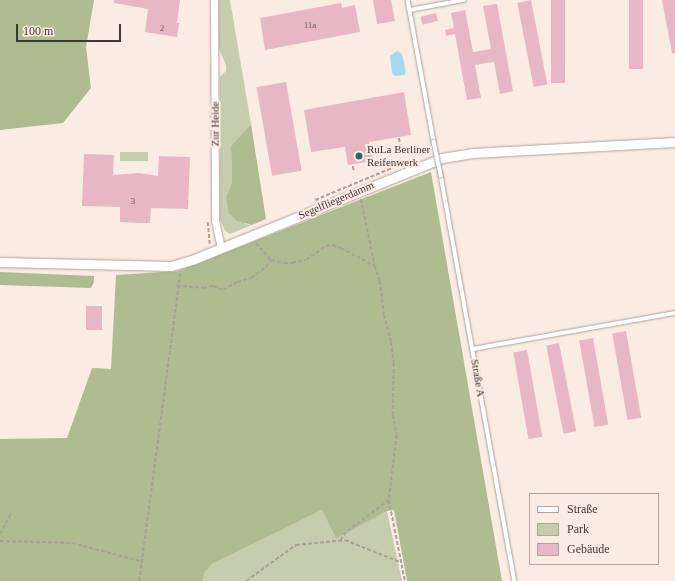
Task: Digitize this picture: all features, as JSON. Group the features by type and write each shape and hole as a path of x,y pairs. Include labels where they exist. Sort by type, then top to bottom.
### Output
{"street":[{"name":"Zur Heide","path":"214,0 215,220 221,248"},
{"name":"Segelfliegerdamm","path":"0,262 171,266 182,264 359,190 448,156 675,142"}],"lane":[{"name":"Straße A","path":"408,0 515,581"},
{"path":"410,10 464,0"},
{"path":"473,349 675,313"}],"path":[{"path":"399,138 402,152"},
{"path":"310,202 416,158"},
{"path":"353,166 354,171"},
{"path":"359,190 375,266 380,281 384,315 394,363 393,415 397,435 389,500 405,581"},
{"path":"208,220 209,245"},
{"path":"248,237 271,260 292,263 306,260 326,246 333,245 375,266"},
{"path":"177,286 203,288 213,286 223,290 238,282 251,278 266,267 271,260"},
{"path":"138,581 177,286 179,273 184,269"},
{"path":"339,541 347,531 389,500"},
{"path":"0,534 11,513"},
{"path":"246,581 296,546 345,540 401,563"},
{"path":"0,541 72,543 140,560"}],"green space":[{"path":"0,0 94,0 86,47 91,88 63,123 0,130"},
{"path":"219,0 230,0 251,124 231,146 232,182 226,197 245,224 252,225 230,234 225,231 220,219 220,77 226,71 226,66 219,48"},
{"path":"251,124 266,219 252,225 237,221 229,213 226,197 232,182 231,146"},
{"path":"120,152 148,152 148,161 120,161"},
{"path":"431,172 502,581 407,581 394,510 387,511 336,539 322,510 212,564 205,572 203,581 0,581 0,439 67,438 92,368 111,369 116,275 178,271"},
{"path":"0,272 94,276 94,282 91,288 0,285"},
{"path":"322,510 336,539 387,511 402,581 203,581 205,572 212,564"}],"water":[{"path":"397,51 402,54 406,72 404,75 395,76 392,73 390,56"}],"building":[{"path":"114,0 180,0 177,37 145,32 148,9 114,3"},
{"path":"373,0 391,0 395,21 377,24"},
{"path":"531,0 547,84 534,87 517,3"},
{"path":"551,0 565,0 565,83 551,83"},
{"path":"629,0 643,0 643,69 629,69"},
{"path":"662,0 675,0 675,53 672,53"},
{"path":"341,3 342,8 355,5 360,32 265,50 260,18"},
{"path":"497,4 513,91 500,94 494,62 475,65 481,98 467,100 455,34 446,36 445,30 454,28 451,13 465,10 473,52 491,49 483,6"},
{"path":"436,13 438,21 422,25 420,17"},
{"path":"286,82 302,171 272,176 256,87"},
{"path":"404,92 411,135 369,142 373,161 348,165 345,147 311,152 304,110"},
{"path":"84,154 114,155 113,175 139,173 158,176 159,156 190,157 188,209 151,208 150,223 140,223 120,222 120,207 82,206"},
{"path":"86,306 102,306 102,330 86,330"},
{"path":"626,331 641,418 627,420 612,333"},
{"path":"593,338 608,425 594,427 579,340"},
{"path":"559,343 576,431 563,434 546,345"},
{"path":"527,350 542,437 528,439 513,352"}],"place":[{"name":"RuLa Berliner Reifenwerk","path":"359,156"}]}
